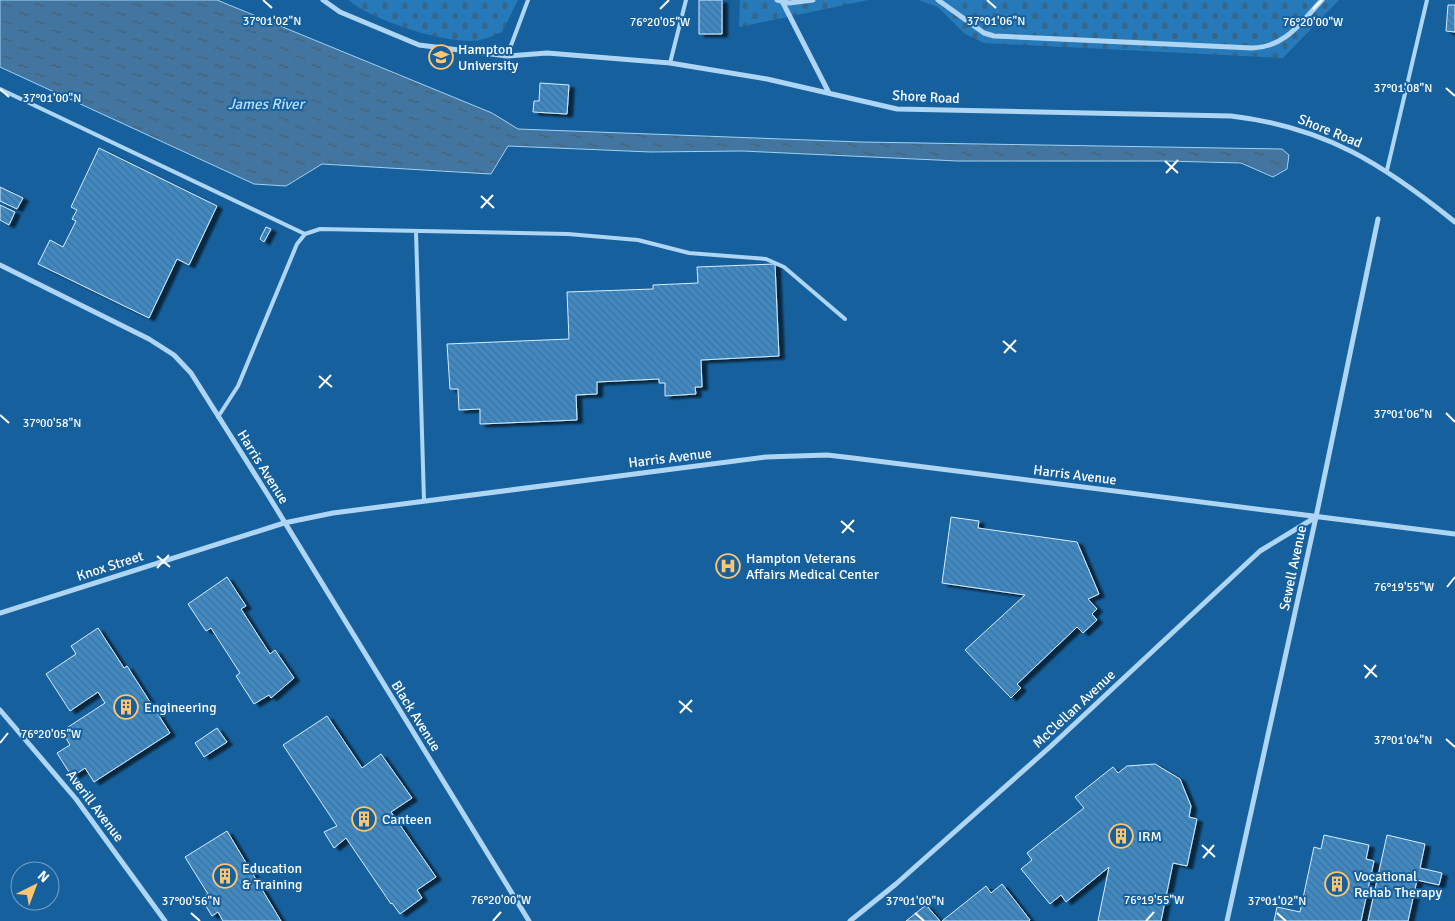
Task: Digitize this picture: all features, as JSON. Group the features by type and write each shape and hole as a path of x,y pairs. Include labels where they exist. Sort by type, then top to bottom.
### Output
{"street":[{"name":"Shore Road","path":"323,0 340,12 419,45 507,56 547,53 670,63 767,78 897,109 1231,116 1262,120 1297,129 1333,142 1387,170 1455,222"},
{"path":"779,1 789,3 813,0"},
{"path":"938,0 984,33 994,36 1252,48 1264,48 1281,42 1322,0"},
{"path":"779,1 829,93"},
{"name":"Sewell Avenue","path":"1226,921 1316,517 1378,219"},
{"name":"Harris Avenue","path":"0,265 139,333 174,355 190,373 284,523 333,513 424,500 766,457 827,455 1455,534"},
{"name":"McClellan Avenue","path":"850,921 896,884 1051,746 1260,551 1316,517"},
{"name":"Knox Street","path":"0,613 284,523"},
{"name":"Black Avenue","path":"284,523 529,921"},
{"name":"Averill Avenue","path":"0,710 76,799 165,921"}],"lane":[{"path":"507,56 528,0"},
{"path":"670,63 686,0"},
{"path":"1387,170 1427,0"},
{"path":"0,90 305,234"},
{"path":"218,417 238,386 297,244 305,234 320,230 568,234 638,240 689,253 766,259 784,267 845,319"},
{"path":"416,232 424,500"}],"green space":[{"path":"349,0 518,0 502,32 480,40 467,41 412,30 374,16"},
{"path":"740,0 868,0 739,27"},
{"path":"918,0 1339,0 1283,58 984,43 965,34 938,7"}],"water":[{"name":"James River","path":"0,0 217,0 492,113 518,129 861,142 1282,149 1289,155 1287,169 1273,177 1241,163 958,161 742,151 651,152 508,146 491,174 322,164 286,186 254,184 0,67"}],"building":[{"path":"699,0 722,0 722,34 699,34"},
{"path":"1448,5 1455,5 1455,32 1446,31"},
{"path":"540,83 569,85 567,114 533,112 534,101 539,101"},
{"path":"99,148 217,206 189,265 177,259 149,318 38,264 50,240 63,247 76,221 72,219 77,210 71,207"},
{"path":"0,187 23,198 17,209 0,201"},
{"path":"0,205 15,212 9,225 0,220"},
{"path":"266,227 271,229 264,242 260,239"},
{"path":"775,264 779,356 701,360 702,387 695,387 696,394 665,396 665,383 659,383 659,379 597,382 597,394 576,395 577,420 480,424 480,409 459,410 458,389 450,389 447,344 569,339 567,292 653,289 653,285 698,283 697,267"},
{"path":"951,517 979,521 978,528 1077,542 1099,594 1088,599 1097,609 1092,614 1097,620 1083,633 1077,627 1017,684 1021,688 1011,698 965,650 1025,595 942,583"},
{"path":"227,577 246,606 241,609 270,654 275,650 294,678 271,698 269,695 254,704 236,676 240,673 211,628 206,631 188,604"},
{"name":"Engineering","path":"98,628 124,668 127,666 170,733 94,782 85,768 72,777 57,753 70,745 62,731 105,703 98,692 70,711 46,674 76,654 71,646"},
{"name":"Canteen","path":"327,716 362,768 381,754 412,798 391,812 436,877 417,890 422,898 400,914 391,904 346,838 334,848 324,832 337,826 283,745"},
{"path":"217,728 227,742 204,757 195,743"},
{"name":"IRM","path":"1155,764 1180,779 1191,806 1189,817 1197,819 1187,866 1173,863 1161,921 1098,921 1109,867 1066,902 1061,895 1050,904 1021,869 1032,860 1027,853 1084,808 1075,797 1113,767 1118,773 1127,766"},
{"name":"Education & Training","path":"227,831 281,921 223,921 218,912 212,916 201,898 208,894 185,857"},
{"name":"Vocational Rehab Therapy","path":"1324,835 1369,845 1366,859 1374,861 1361,921 1274,921 1277,907 1300,912 1314,847 1321,849"},
{"path":"1387,835 1425,844 1420,868 1442,873 1439,885 1417,880 1408,921 1368,921"},
{"path":"1002,884 1029,921 942,921 986,886 991,893"},
{"path":"926,905 940,921 906,921"}],"place":[{"name":"Hampton University","path":"441,57"},
{"name":"Hampton Veterans Affairs Medical Center","path":"728,566"},
{"name":"Engineering","path":"126,707"},
{"name":"Canteen","path":"364,819"},
{"name":"IRM","path":"1121,836"},
{"name":"Education & Training","path":"225,876"},
{"name":"Vocational Rehab Therapy","path":"1337,884"}]}
